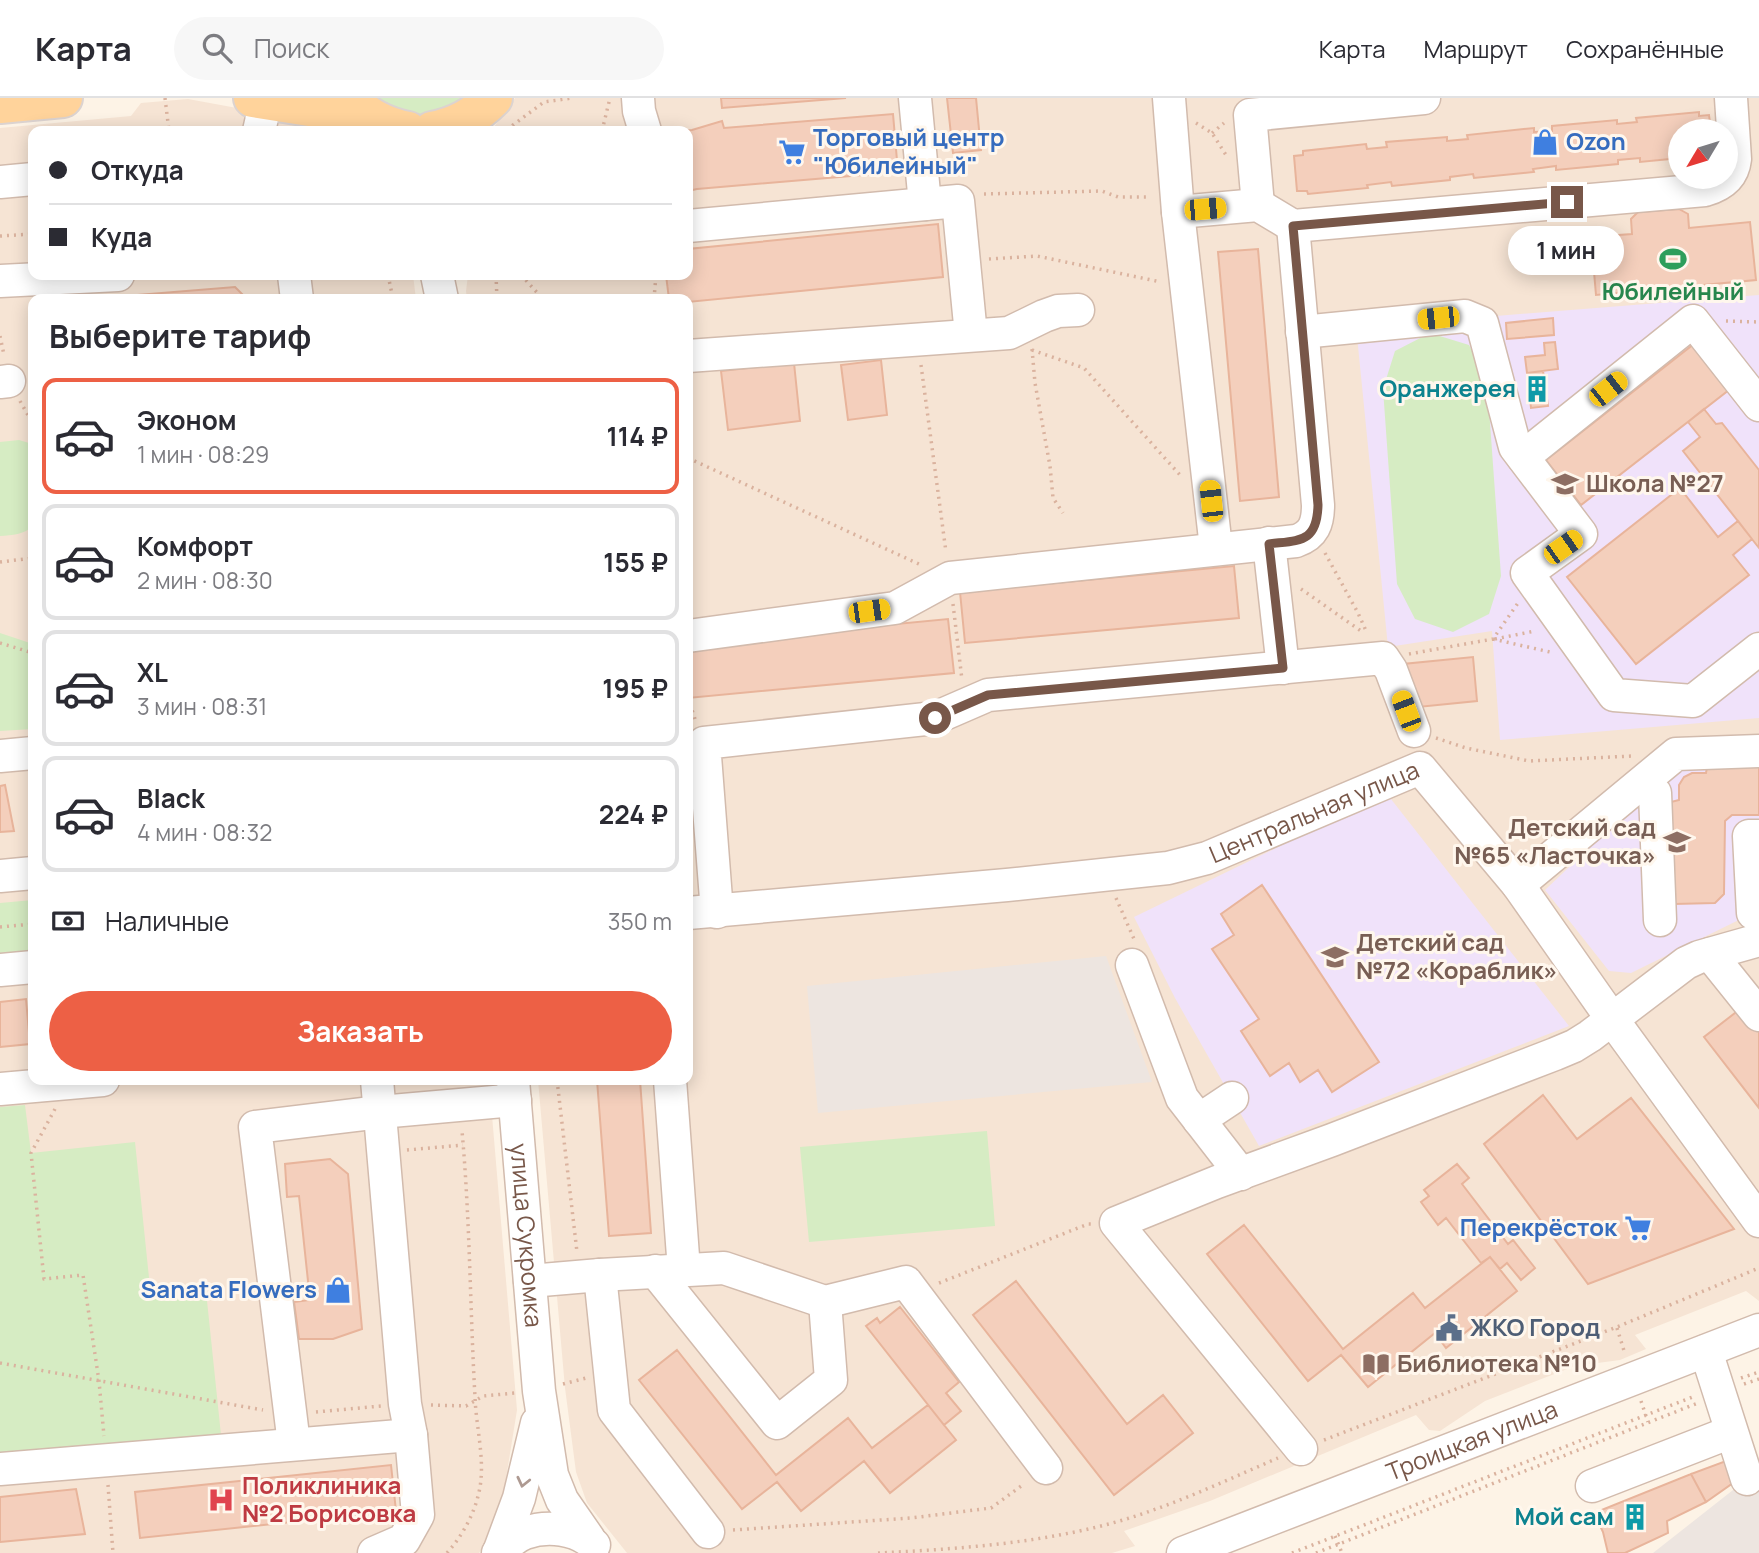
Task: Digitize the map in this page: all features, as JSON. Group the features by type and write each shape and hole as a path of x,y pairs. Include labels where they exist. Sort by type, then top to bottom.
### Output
{"main road":[{"path":"0,104 63,98"},
{"path":"452,126 480,111 493,98"},
{"path":"259,110 316,108 375,118"}],"street":[{"path":"476,126 493,98"},
{"path":"638,98 644,126"},
{"path":"915,98 925,204"},
{"path":"1258,205 1250,115 1424,98"},
{"path":"1178,212 1258,205 1293,226 1705,190 1723,183 1734,168 1731,98"},
{"path":"1170,103 1178,212 1216,548"},
{"path":"0,181 28,179"},
{"path":"693,226 958,201 971,335"},
{"path":"693,635 895,608 950,578 1216,548 1270,556 1310,534 1318,520 1318,505 1293,226"},
{"path":"0,281 54,289 95,280"},
{"path":"693,356 1009,333 1058,311 1078,310"},
{"path":"1302,332 1465,316 1482,323 1515,447 1581,534 1527,573 1614,695 1693,701 1759,649"},
{"path":"1522,457 1693,321 1759,405"},
{"path":"1270,556 1283,668"},
{"path":"702,912 704,743 935,718 988,695 1383,658 1391,670 1414,731"},
{"path":"1518,885 1676,754 1759,751"},
{"path":"0,756 28,753"},
{"name":"Центральная улица","path":"702,912 1168,868 1208,858 1420,768 1518,885 1759,1221"},
{"path":"1655,793 1660,920"},
{"path":"1301,1449 1116,1223 1574,1046 1686,962 1710,954 1756,926 1749,836 1759,836"},
{"path":"0,876 28,873"},
{"path":"1710,954 1759,1015"},
{"path":"1132,965 1182,1098 1241,1174"},
{"path":"0,970 28,967"},
{"path":"0,1089 46,1085"},
{"path":"374,1553 404,1540 418,1515 411,1434 405,1404 377,1085"},
{"path":"670,1085 670,1271 777,1423 831,1380 825,1303"},
{"path":"294,1444 255,1127 460,1104 514,1090"},
{"name":"улица Сукромка","path":"514,1090 540,1391 552,1475 562,1500 595,1546"},
{"path":"1199,1120 1232,1098"},
{"path":"530,1280 724,1268 825,1303 906,1282 1046,1468"},
{"path":"590,1276 614,1410 708,1532"},
{"name":"Троицкая улица","path":"1183,1553 1759,1330"},
{"path":"1706,1351 1726,1406 1746,1479"},
{"name":"улица Сукромка","path":"498,1552 519,1498 537,1422 540,1391"},
{"path":"1592,1486 1726,1406"},
{"path":"0,1469 411,1434"},
{"path":"498,1552 523,1534 536,1530 574,1532 595,1546"}],"path":[{"path":"165,98 168,126"},
{"path":"512,126 550,98"},
{"path":"544,102 572,98"},
{"path":"603,126 610,98"},
{"path":"1170,103 1212,133 1232,164"},
{"path":"958,201 970,196 994,193 1102,191 1118,197 1162,197 1178,212"},
{"path":"0,236 28,234"},
{"path":"964,260 1037,256 1187,288"},
{"path":"526,280 538,294"},
{"path":"918,339 965,705"},
{"path":"1063,513 1053,498 1032,349 1084,368 1185,480"},
{"path":"693,460 950,578"},
{"path":"1270,556 1368,636 1323,551 1310,534"},
{"path":"0,562 28,559"},
{"path":"1493,639 1533,581"},
{"path":"1383,658 1564,625"},
{"path":"1493,639 1589,660"},
{"path":"0,643 28,651"},
{"path":"1414,731 1466,748 1529,761 1676,754"},
{"path":"0,927 28,924"},
{"path":"68,1085 31,1153 44,1279 83,1275 99,1381 113,1553"},
{"path":"559,1085 590,1276"},
{"path":"447,1553 474,1510 481,1472 460,1104"},
{"path":"384,1152 463,1144"},
{"path":"914,1292 1088,1224 1116,1223"},
{"path":"1292,1553 1423,1501 1726,1406 1759,1372"},
{"path":"1315,1553 1425,1510 1726,1406 1759,1379"},
{"path":"708,1532 911,1518 991,1508 1046,1468"},
{"path":"1423,1501 1425,1510"},
{"path":"1335,1536 1342,1553"}],"shaded area":[{"path":"515,98 1759,98 1759,1301 1746,1291 1635,1335 1646,1349 1620,1360 1575,1366 1485,1401 1440,1431 1429,1430 1416,1415 1210,1501 1124,1531 1135,1546 1112,1553 627,1553 587,1503 576,1472 565,1388 538,1085 693,1085 693,294 466,294 467,280 693,280 693,126 495,126"},
{"path":"188,99 334,126 28,126 28,280 414,280 415,294 28,294 28,1085 489,1085 517,1410 503,1497 493,1530 479,1553 0,1553 0,128 131,116 141,103"},
{"name":"Школа №27","path":"1759,295 1759,718 1500,740 1492,631 1388,647 1357,336 1496,316"},
{"name":"Детский сад №65 «Ласточка»","path":"1759,763 1759,911 1631,973 1609,971 1545,890 1679,765"},
{"name":"Детский сад №72 «Кораблик»","path":"1387,794 1569,1026 1259,1146 1175,998 1134,917"},
{"path":"1106,956 1152,1082 818,1113 807,986"},
{"path":"1759,1478 1759,1553 1653,1553 1747,1479"}],"green space":[{"path":"372,98 469,98 427,115 412,115"},
{"path":"1430,333 1469,345 1487,381 1501,576 1489,614 1453,632 1415,619 1397,584 1383,389 1395,351"},
{"path":"19,440 28,443 28,530 14,535 0,536 0,442"},
{"path":"0,633 28,642 28,729 0,731"},
{"path":"28,900 28,956 0,959 0,903"},
{"path":"25,1105 31,1153 135,1142 151,1297 206,1291 221,1435 0,1458 0,1107"},
{"path":"987,1131 995,1226 809,1242 800,1147"}],"building":[{"path":"721,98 846,98 722,108"},
{"path":"947,98 976,98 981,150 953,153"},
{"path":"1699,112 1699,116 1709,115 1710,119 1668,119 1668,159 1640,162 1640,158 1618,160 1618,164 1556,170 1556,166 1533,169 1534,172 1474,178 1473,174 1450,177 1450,180 1392,186 1391,182 1367,185 1368,188 1308,194 1307,191 1297,191 1294,156 1303,155 1303,151 1366,144 1367,149 1387,147 1386,142 1447,137 1447,141 1468,139 1467,135 1534,128 1534,132 1552,131 1552,126 1617,120 1617,124 1637,122 1636,118"},
{"name":"Торговый центр \"Юбилейный\"","path":"893,114 898,172 693,190 693,130 722,121 724,128"},
{"name":"Юбилейный","path":"1679,209 1688,214 1689,228 1750,222 1756,280 1596,295 1591,237 1632,234 1631,219 1638,212"},
{"path":"938,224 943,277 693,302 693,294 668,294 667,280 693,280 693,248"},
{"path":"1258,249 1279,497 1240,501 1218,252"},
{"path":"235,287 242,294 149,294"},
{"path":"1553,318 1554,335 1507,339 1506,323"},
{"path":"1699,340 1734,386 1581,505 1546,460"},
{"path":"1555,342 1558,369 1527,373 1525,357 1545,355 1544,343"},
{"path":"881,360 887,415 848,420 841,365"},
{"path":"794,363 800,421 728,430 721,371"},
{"name":"Оранжерея","path":"1543,371 1548,406 1531,408 1527,373"},
{"path":"1704,409 1716,424 1722,423 1759,470 1759,548 1683,451 1700,437 1688,422"},
{"path":"1680,488 1718,537 1738,521 1752,539 1733,555 1749,575 1636,664 1567,577"},
{"path":"1234,566 1239,618 965,643 960,592"},
{"path":"948,619 954,673 693,698 693,644"},
{"path":"1473,657 1477,701 1408,708 1403,664"},
{"path":"1759,766 1759,815 1732,815 1725,821 1724,894 1715,903 1674,904 1671,802 1679,800 1679,785 1684,777 1692,773 1706,773 1707,767"},
{"path":"5,785 14,831 0,832 0,786"},
{"path":"1262,885 1379,1062 1332,1092 1318,1070 1300,1082 1289,1063 1270,1076 1241,1031 1259,1019 1212,949 1234,935 1221,914"},
{"path":"26,999 28,1044 0,1047 0,1002"},
{"path":"1744,1006 1759,1026 1759,1108 1704,1037"},
{"path":"597,1085 640,1085 651,1233 609,1236"},
{"path":"1543,1095 1577,1139 1631,1098 1734,1229 1588,1284 1484,1144"},
{"path":"330,1159 348,1174 362,1329 333,1339 299,1339 294,1302 310,1300 299,1196 287,1197 285,1164"},
{"path":"1457,1164 1469,1178 1462,1184 1508,1244 1513,1240 1535,1268 1521,1280 1507,1263 1500,1269 1490,1257 1481,1263 1446,1218 1438,1225 1421,1202 1429,1196 1424,1190"},
{"path":"1244,1225 1343,1349 1413,1293 1425,1308 1490,1257 1517,1291 1446,1348 1435,1333 1368,1387 1341,1355 1308,1381 1207,1254"},
{"path":"1016,1281 1127,1424 1163,1395 1193,1433 1114,1495 973,1315"},
{"path":"900,1307 959,1382 946,1393 961,1411 944,1425 866,1326 877,1318 880,1323"},
{"path":"677,1350 776,1475 848,1418 872,1448 928,1405 956,1440 890,1493 864,1461 801,1511 777,1482 742,1509 639,1380"},
{"path":"1734,1458 1740,1478 1706,1502 1691,1474"},
{"path":"391,1465 396,1511 140,1538 135,1492"},
{"name":"Мой сам","path":"1691,1474 1706,1502 1667,1521 1668,1533 1625,1553 1608,1553 1603,1532 1594,1513"},
{"path":"76,1489 85,1534 0,1542 0,1497"}],"place":[{"name":"Ozon","path":"1545,142"},
{"name":"Торговый центр \"Юбилейный\"","path":"792,152"},
{"name":"Юбилейный","path":"1673,259"},
{"name":"Оранжерея","path":"1537,389"},
{"name":"Школа №27","path":"1565,484"},
{"name":"Детский сад №65 «Ласточка»","path":"1677,842"},
{"name":"Детский сад №72 «Кораблик»","path":"1335,957"},
{"name":"Перекрёсток","path":"1638,1228"},
{"name":"Sanata Flowers","path":"338,1290"},
{"name":"ЖКО Город","path":"1449,1328"},
{"name":"Библиотека №10","path":"1376,1364"},
{"name":"Поликлиника №2 Борисовка","path":"221,1500"},
{"name":"Мой сам","path":"1635,1517"}],"route":[{"path":"935,718 988,695 1283,668 1269,544 1303,538 1310,534 1318,520 1293,226 1567,202"}]}
